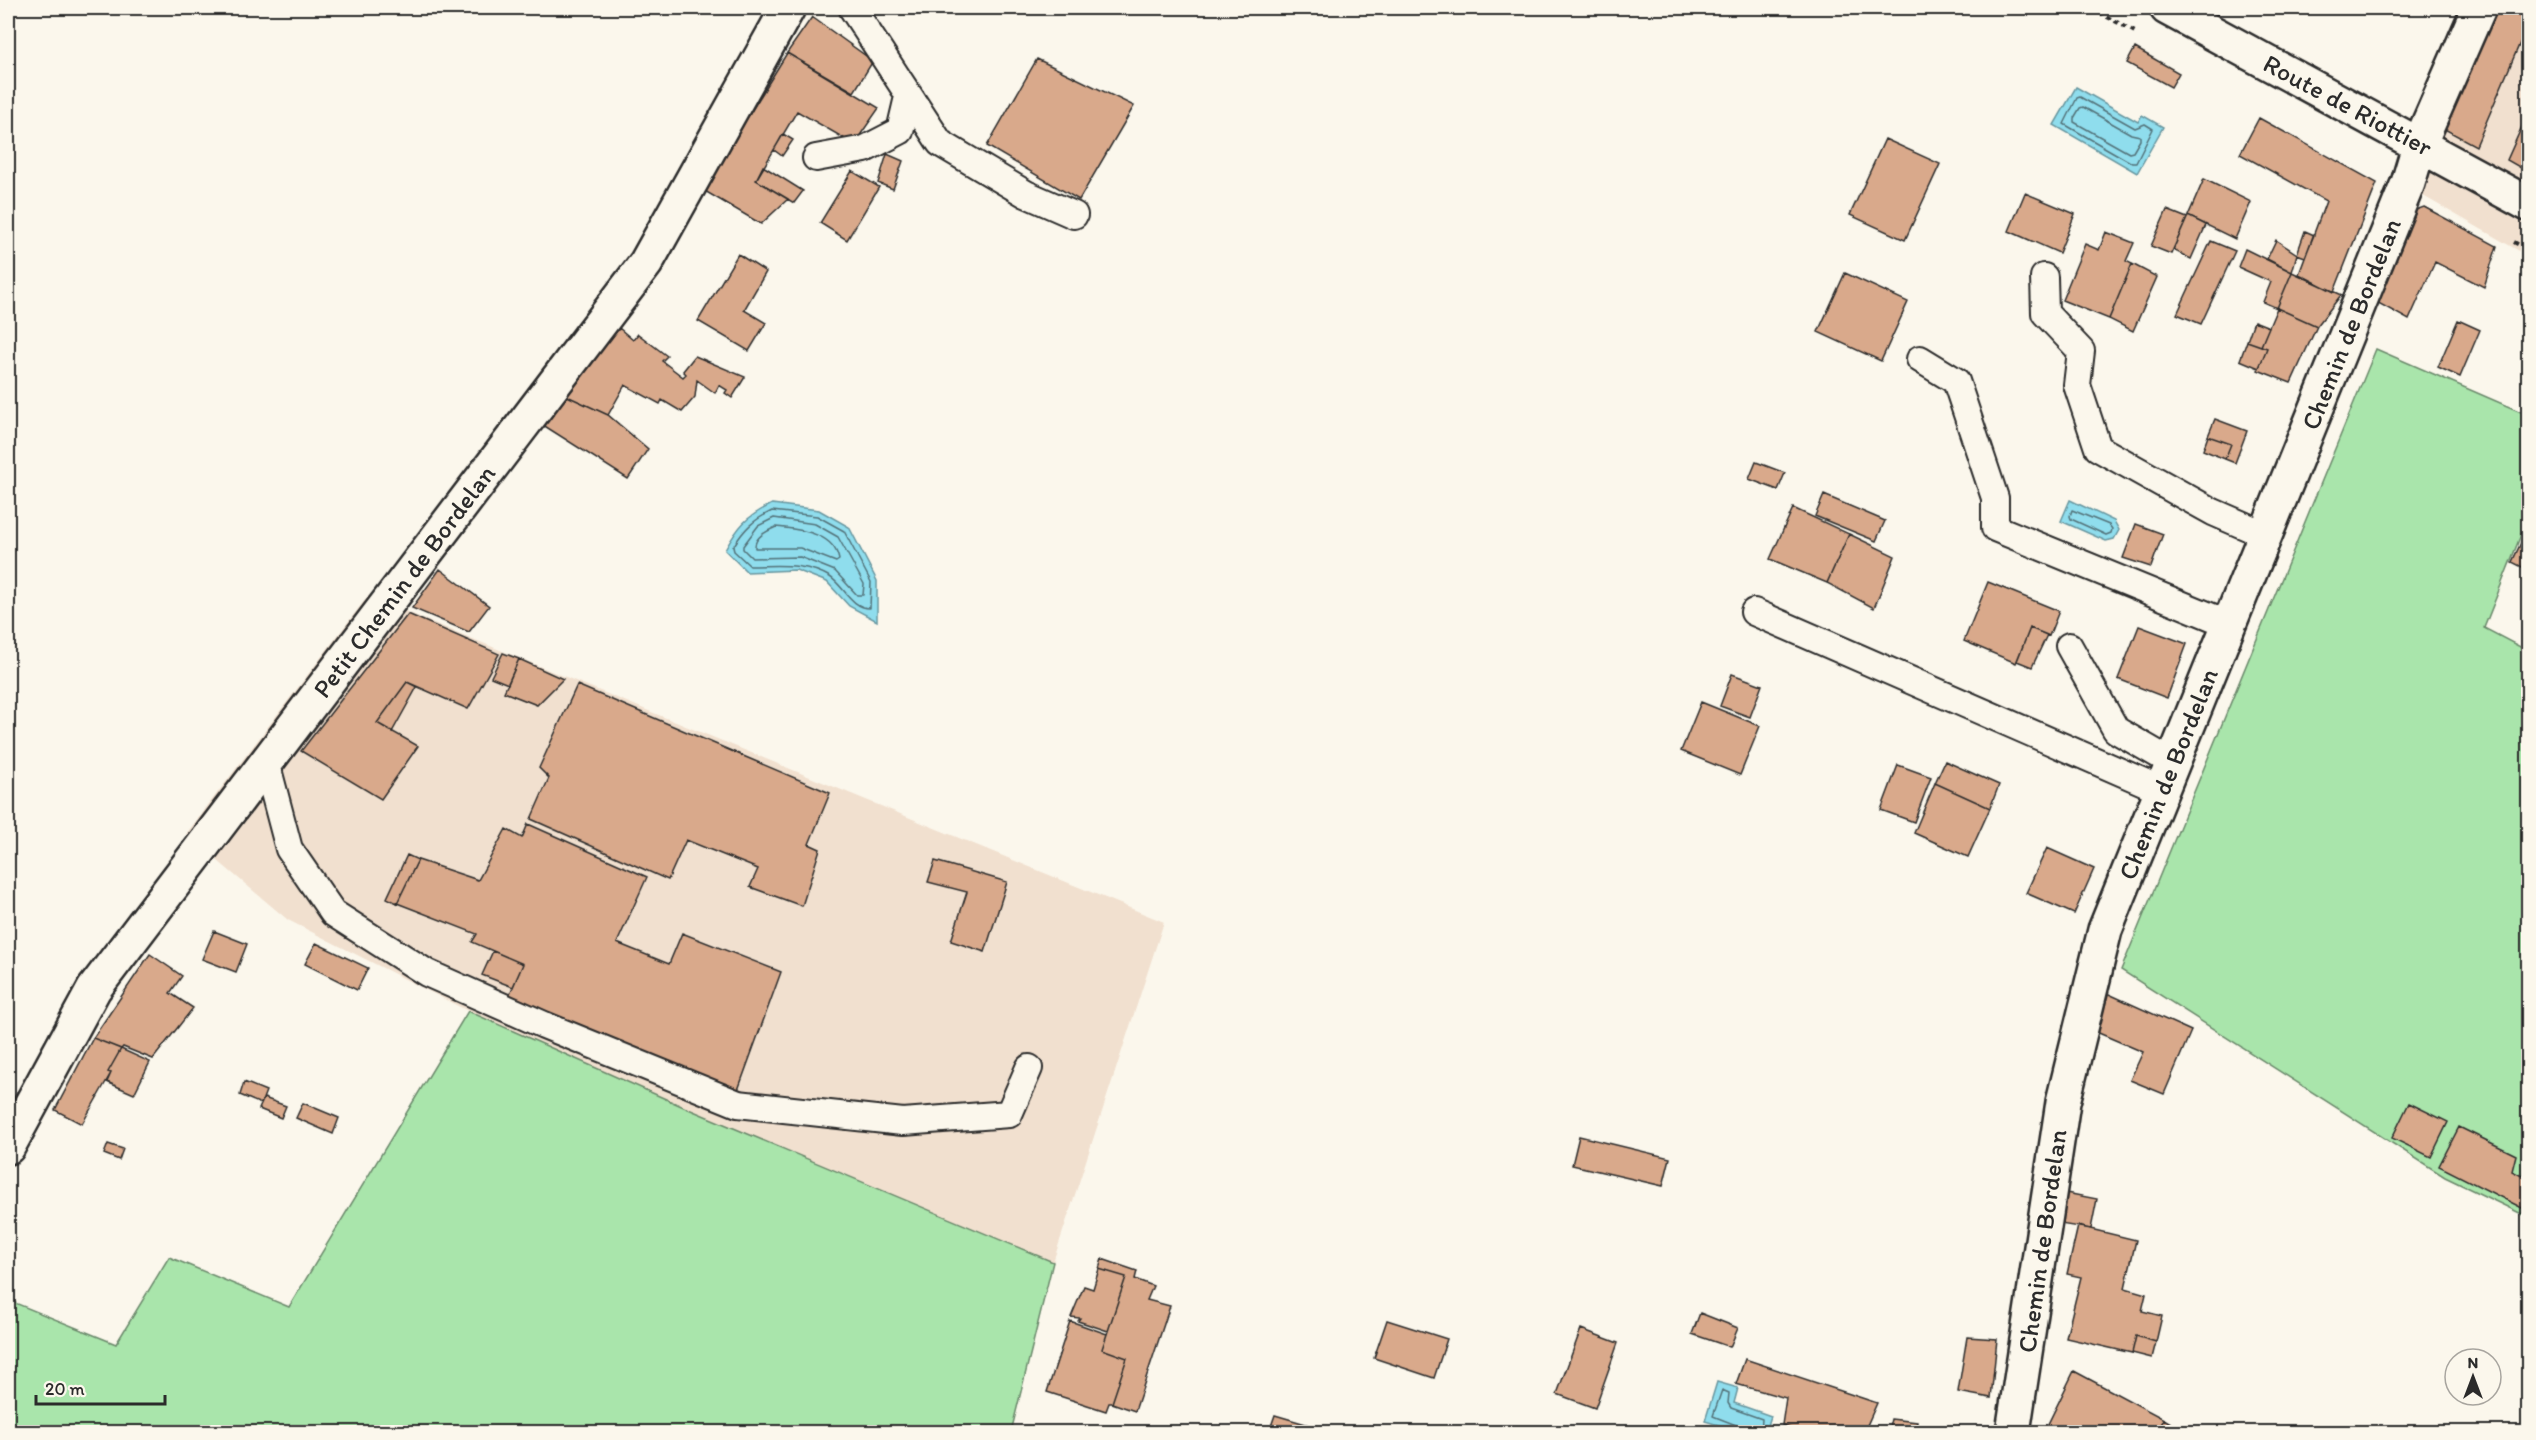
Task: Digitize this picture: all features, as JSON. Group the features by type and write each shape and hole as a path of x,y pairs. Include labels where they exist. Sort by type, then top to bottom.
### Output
{"street":[{"name":"Petit Chemin de Bordelan","path":"8,1147 94,989 646,263 788,8"},
{"name":"Route de Riottier","path":"2167,8 2529,204"},
{"name":"Chemin de Bordelan","path":"2013,1432 2063,1102 2105,930 2404,194 2420,143 2479,8"}],"lane":[{"path":"852,8 940,143 1026,194 1074,215"},
{"path":"816,158 865,149 900,131 908,97"},
{"path":"2044,277 2045,313 2081,351 2077,384 2098,448 2213,512 2266,535"},
{"path":"1920,359 1956,381 1995,498 1995,528 2229,624"},
{"path":"1754,612 2167,776"},
{"path":"2069,646 2115,730 2167,776"},
{"path":"266,762 289,849 333,913 427,973 544,1025 738,1104 903,1122 1009,1114 1029,1068"}],"shaded area":[{"path":"2463,8 2528,8 2528,256 2390,177"},
{"path":"368,596 1164,922 1053,1262 686,1108 468,1011 288,920 186,834"}],"green space":[{"path":"2376,349 2528,415 2528,517 2484,628 2528,651 2528,1217 2445,1177 2121,970"},
{"path":"468,1011 686,1108 1053,1262 1011,1432 8,1432 8,1300 116,1344 169,1257 289,1307"}],"water":[{"path":"2076,87 2138,122 2142,115 2163,127 2137,173 2054,125"},
{"path":"2070,500 2114,521 2119,530 2114,539 2106,541 2061,521"},
{"path":"772,504 819,510 849,527 877,581 877,621 849,606 827,582 796,570 747,572 725,550 744,522"},
{"path":"1717,1382 1738,1388 1734,1403 1771,1416 1766,1432 1742,1432 1705,1421"}],"building":[{"path":"2489,8 2528,8 2528,24 2476,146 2437,125"},
{"path":"812,17 873,61 854,92 787,53"},
{"path":"2135,48 2179,73 2171,87 2127,63"},
{"path":"787,53 879,108 854,144 797,111 756,180 788,199 761,224 703,190"},
{"path":"1037,59 1134,106 1079,200 987,146"},
{"path":"2528,113 2528,172 2507,160"},
{"path":"2259,118 2377,183 2334,292 2299,274 2326,201 2240,154"},
{"path":"783,134 793,140 782,156 774,150"},
{"path":"1885,139 1940,164 1905,240 1850,215"},
{"path":"887,154 903,161 893,189 878,183"},
{"path":"763,166 803,191 794,203 756,180"},
{"path":"852,171 879,187 847,240 820,223"},
{"path":"2204,179 2251,202 2235,239 2188,216"},
{"path":"2025,193 2075,214 2059,253 2009,231"},
{"path":"2424,207 2497,246 2484,287 2435,262 2409,320 2371,299 2407,213"},
{"path":"2167,210 2187,218 2171,254 2151,246"},
{"path":"2188,216 2206,225 2191,259 2173,250"},
{"path":"2305,231 2314,235 2305,257 2297,254"},
{"path":"2106,232 2134,243 2126,261 2132,264 2109,319 2062,300 2085,244 2099,250"},
{"path":"2276,240 2297,254 2292,272 2267,259"},
{"path":"2211,241 2235,251 2201,324 2177,314"},
{"path":"2245,249 2292,272 2277,308 2263,302 2271,282 2238,267"},
{"path":"738,254 766,272 744,310 766,323 749,351 698,321"},
{"path":"2132,264 2157,277 2133,331 2109,319"},
{"path":"2292,272 2344,296 2341,295 2317,326 2277,308"},
{"path":"1845,273 1908,302 1881,361 1818,332"},
{"path":"2277,308 2317,326 2291,383 2258,370 2267,348 2261,346"},
{"path":"2458,320 2480,330 2460,377 2438,367"},
{"path":"2254,321 2269,327 2261,346 2247,341"},
{"path":"619,328 633,340 638,334 667,356 662,361 683,377 686,374 683,371 695,356 745,377 732,398 725,393 727,390 719,385 715,393 697,380 695,397 682,412 662,400 660,404 625,385 608,415 565,395"},
{"path":"2247,341 2267,348 2259,368 2240,360"},
{"path":"565,395 608,415 648,449 628,479 543,425"},
{"path":"2215,419 2247,431 2235,463 2225,459 2231,444 2208,436"},
{"path":"2208,436 2231,444 2225,459 2203,450"},
{"path":"1756,462 1785,473 1778,490 1749,479"},
{"path":"1824,495 1885,521 1876,541 1815,516"},
{"path":"1793,508 1849,534 1827,583 1770,559"},
{"path":"2136,524 2163,534 2151,567 2123,558"},
{"path":"2528,528 2528,570 2512,562"},
{"path":"1849,534 1895,556 1874,608 1827,583"},
{"path":"440,569 489,606 469,632 412,608"},
{"path":"1988,582 2059,611 2049,636 2030,628 2016,663 1964,641"},
{"path":"408,614 499,654 468,709 407,682 377,723 418,746 381,799 301,751"},
{"path":"2139,626 2187,644 2167,698 2118,679"},
{"path":"2030,628 2047,635 2032,667 2017,661"},
{"path":"503,653 519,659 508,684 491,677"},
{"path":"519,659 563,679 537,705 504,692"},
{"path":"1732,674 1762,685 1750,717 1720,706"},
{"path":"407,682 417,687 392,732 377,723"},
{"path":"577,685 830,793 809,844 820,849 802,906 750,887 758,869 686,840 668,880 531,819 549,778 539,768"},
{"path":"1701,702 1760,726 1740,775 1681,751"},
{"path":"1945,761 1999,785 1990,808 1935,783"},
{"path":"1898,765 1931,777 1914,822 1881,810"},
{"path":"1935,783 1990,808 1968,857 1914,833"},
{"path":"528,824 647,877 617,943 669,964 682,933 781,972 738,1090 508,998 523,964 472,942 477,934 397,903 418,860 478,880 506,829 522,838"},
{"path":"2047,848 2094,869 2074,914 2026,893"},
{"path":"407,855 418,860 397,903 387,898"},
{"path":"935,861 1007,882 985,952 951,941 967,892 928,882"},
{"path":"214,931 247,944 236,972 202,959"},
{"path":"316,943 368,968 357,990 305,964"},
{"path":"493,951 523,964 513,987 482,975"},
{"path":"150,954 182,976 170,993 193,1008 153,1059 93,1038"},
{"path":"2100,990 2191,1031 2164,1094 2130,1080 2143,1052 2094,1031"},
{"path":"93,1038 121,1049 108,1072 111,1073 82,1124 55,1110"},
{"path":"121,1049 150,1062 134,1094 107,1082 111,1073 108,1072"},
{"path":"244,1082 266,1091 261,1104 240,1095"},
{"path":"264,1098 286,1106 281,1118 259,1109"},
{"path":"303,1103 339,1118 333,1134 296,1118"},
{"path":"2409,1103 2448,1122 2431,1157 2392,1138"},
{"path":"2459,1127 2516,1155 2512,1171 2528,1179 2528,1211 2439,1166"},
{"path":"1579,1136 1670,1158 1663,1186 1572,1165"},
{"path":"108,1144 123,1149 119,1160 104,1154"},
{"path":"2066,1193 2097,1199 2091,1229 2060,1224"},
{"path":"2078,1226 2136,1240 2125,1288 2146,1294 2142,1311 2162,1316 2156,1342 2136,1336 2132,1353 2066,1338 2081,1277 2067,1274"},
{"path":"1102,1259 1137,1271 1135,1279 1153,1286 1147,1300 1170,1306 1135,1411 1112,1403 1127,1358 1102,1349 1126,1277 1099,1269"},
{"path":"1099,1269 1126,1277 1108,1331 1078,1321 1080,1318 1071,1317 1084,1286 1093,1289"},
{"path":"1700,1313 1738,1328 1730,1347 1692,1334"},
{"path":"1387,1320 1447,1339 1434,1378 1374,1358"},
{"path":"1070,1321 1107,1334 1102,1349 1127,1358 1112,1403 1109,1403 1106,1411 1047,1392"},
{"path":"1581,1329 1618,1343 1595,1408 1557,1394"},
{"path":"2136,1336 2156,1342 2152,1358 2132,1353"},
{"path":"1967,1337 1997,1339 1991,1398 1958,1392"},
{"path":"1745,1359 1877,1403 1864,1432 1800,1432 1782,1425 1786,1398 1736,1384"},
{"path":"2074,1371 2164,1419 2157,1432 2060,1432 2047,1426"},
{"path":"1275,1415 1333,1432 1269,1432"},
{"path":"1891,1419 1917,1422 1916,1432 1888,1432"},
{"path":"2164,1419 2179,1428 2176,1432 2157,1432"}]}
